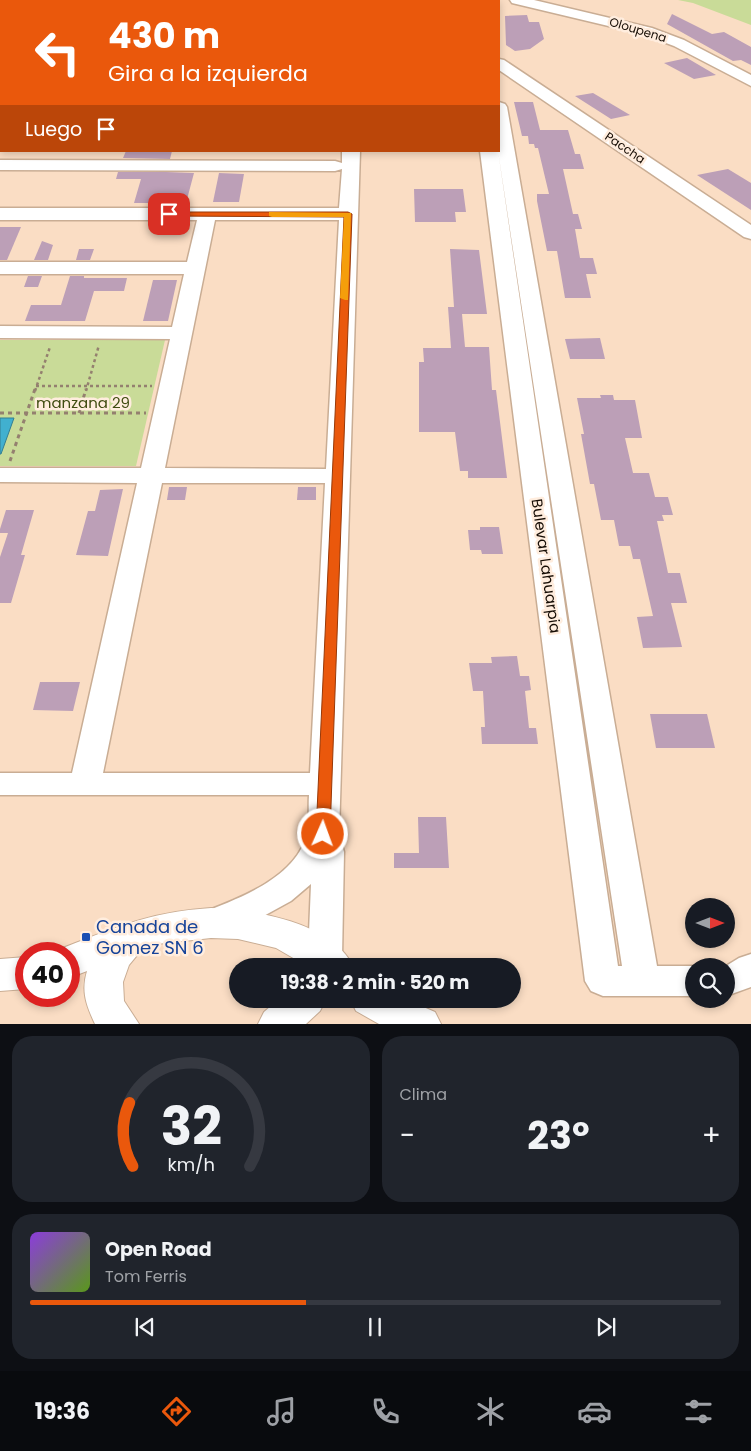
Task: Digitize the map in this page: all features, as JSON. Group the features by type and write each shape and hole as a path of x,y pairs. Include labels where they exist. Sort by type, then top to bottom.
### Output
{"main road":[{"path":"80,957 132,936 189,924 213,923 256,927 277,933 302,943 321,958"},
{"path":"119,1024 108,1010 103,988 108,965 122,945 132,936"},
{"path":"0,975 15,974"},
{"path":"278,1024 296,1008"},
{"path":"385,1008 421,1024"}],"street":[{"name":"Oloupena","path":"517,0 647,31 679,43 751,81"},
{"name":"Paccha","path":"500,64 751,234"},
{"path":"518,77 508,81 501,97 642,981 685,981"},
{"path":"213,923 261,904 278,894 304,871 319,846 323,834 351,152"},
{"name":"Bulevar Lahuarpia","path":"489,152 604,981 642,981"},
{"path":"0,166 106,158 233,159 335,166"},
{"path":"0,214 348,214"},
{"path":"85,784 207,214"},
{"path":"0,268 195,268"},
{"path":"0,332 181,333"},
{"path":"3,475 338,476"},
{"path":"0,784 325,784"},
{"path":"323,834 328,852 327,958"},
{"path":"735,979 751,968"}],"path":[{"path":"3,475 55,332"},
{"path":"79,413 103,332"},
{"path":"36,386 170,386"},
{"path":"0,413 164,413"}],"green space":[{"path":"678,0 751,0 751,25 693,3"},
{"name":"manzana 29","path":"0,340 165,340 136,466 0,466"}],"water":[{"path":"0,418 14,418 1,454 0,454"}],"building":[{"path":"672,14 712,34 724,32 751,47 751,65 741,60 733,61 667,24"},
{"path":"527,15 529,22 539,22 544,39 530,49 515,51 506,45 505,16"},
{"path":"687,58 716,75 694,79 664,63"},
{"path":"593,93 630,115 611,119 575,96"},
{"path":"514,102 533,102 540,130 568,130 575,154 580,154 584,169 563,169 573,214 578,214 582,229 575,229 580,258 593,258 597,274 586,274 591,298 565,298 557,251 547,251 537,201 537,194 549,194 538,148 535,148 534,144 529,144 528,136 522,136"},
{"path":"126,152 172,152 170,159 123,158"},
{"path":"728,169 751,183 751,210 697,175"},
{"path":"118,172 194,173 186,203 134,203 141,179 116,179"},
{"path":"219,173 244,174 239,202 213,202"},
{"path":"414,189 463,189 466,212 455,212 456,222 415,222"},
{"path":"0,227 21,227 7,260 0,260"},
{"path":"42,241 53,245 48,260 34,260"},
{"path":"79,249 94,249 90,260 76,260"},
{"path":"450,249 479,250 487,314 462,314 465,347 489,347 492,390 496,390 507,478 468,478 468,471 460,471 455,432 419,432 419,362 424,362 423,348 451,348 448,307 454,307"},
{"path":"28,276 42,276 38,287 24,287"},
{"path":"70,276 84,276 84,278 127,278 124,291 94,291 85,321 25,321 31,305 61,305"},
{"path":"153,280 177,280 168,321 143,321"},
{"path":"600,338 605,359 570,359 565,339"},
{"path":"600,395 613,395 614,400 635,400 642,438 625,438 633,473 649,473 655,497 668,497 673,515 662,515 664,521 657,521 668,573 680,573 687,603 671,603 682,647 643,648 637,617 653,616 640,559 633,559 630,546 619,546 614,520 601,520 594,484 590,484 581,434 584,434 577,398 601,398"},
{"path":"169,487 187,487 185,500 167,500"},
{"path":"298,487 316,487 316,500 297,500"},
{"path":"123,489 108,556 76,555 88,511 95,511 100,490"},
{"path":"6,510 34,510 21,555 25,555 11,603 0,603 0,557 8,533 0,533 0,529"},
{"path":"480,527 499,527 503,554 482,554 481,550 470,550 468,530 480,530"},
{"path":"517,656 520,676 529,676 531,690 525,691 529,728 536,728 538,744 482,744 481,727 485,727 483,691 473,691 469,663 492,663 491,657"},
{"path":"40,682 80,682 73,711 33,710"},
{"path":"650,714 707,714 715,748 656,748"},
{"path":"418,817 446,817 449,868 394,868 394,853 419,853"}],"slow traffic":[{"path":"272,214 348,214 345,298"}],"place":[{"name":"Canada de Gomez SN 6","path":"86,937"}],"route":[{"path":"169,214 348,214 323,834"}]}
